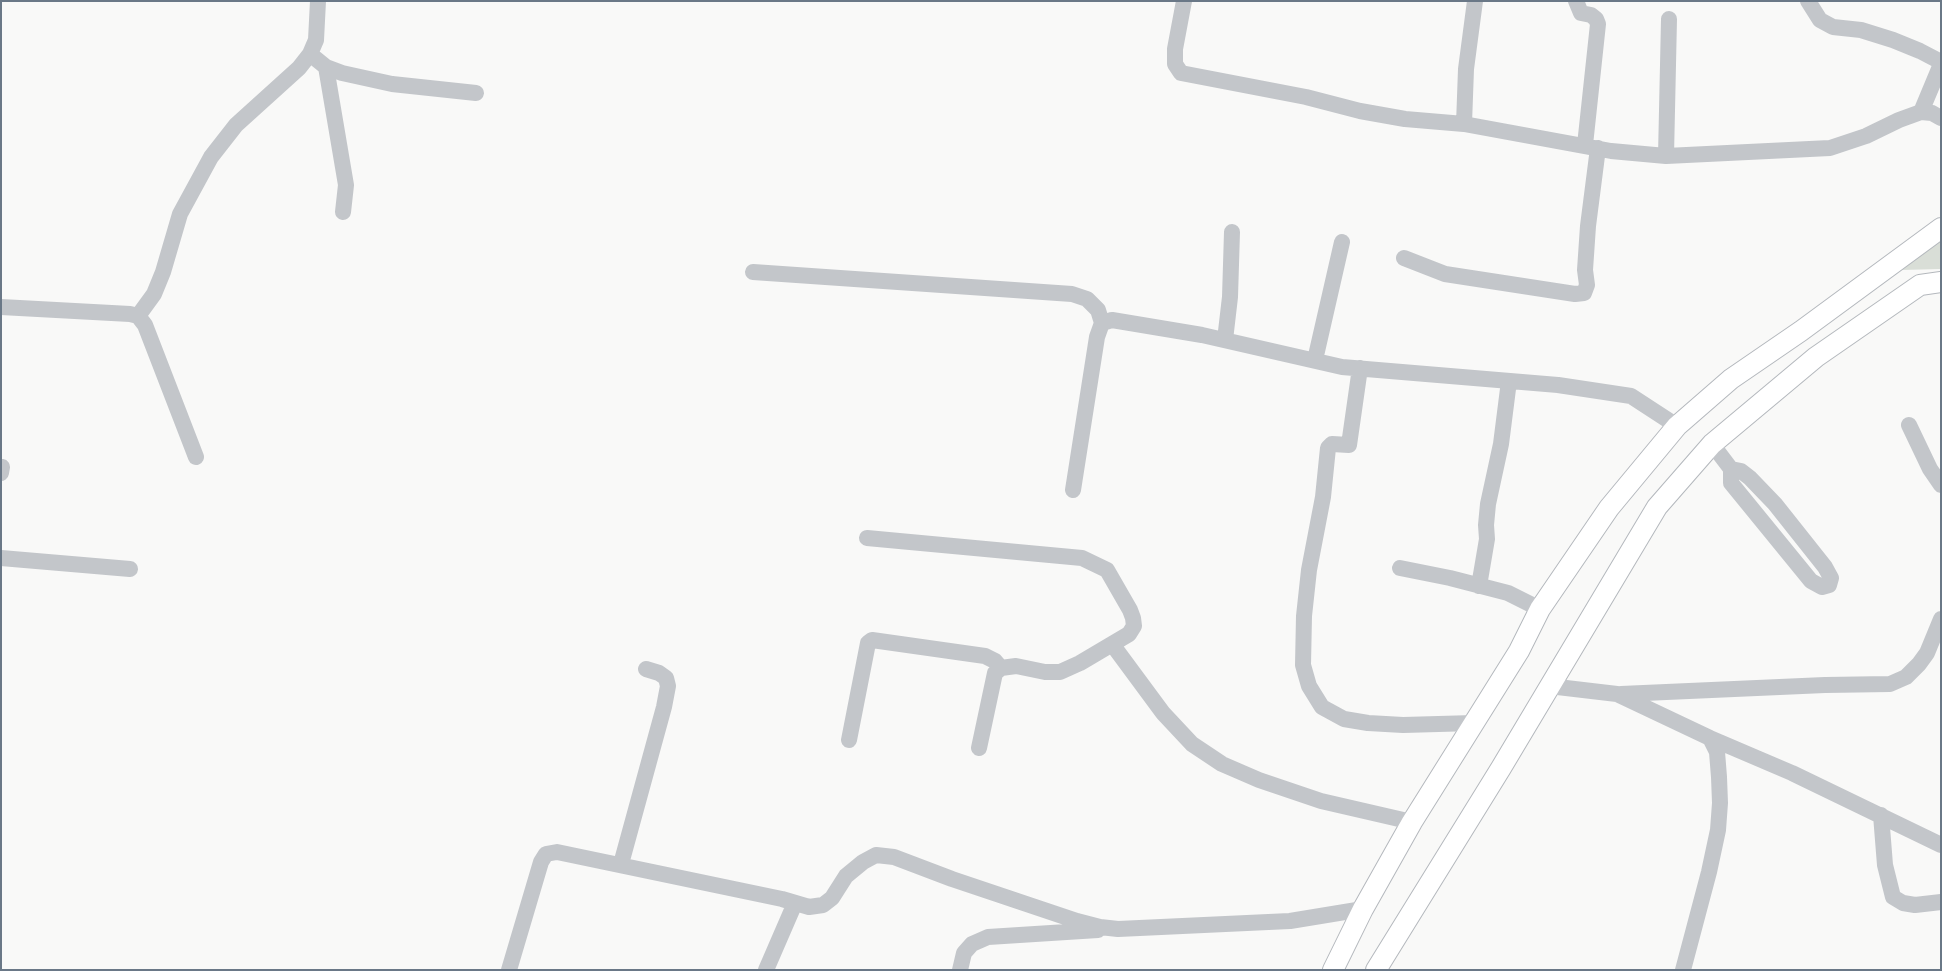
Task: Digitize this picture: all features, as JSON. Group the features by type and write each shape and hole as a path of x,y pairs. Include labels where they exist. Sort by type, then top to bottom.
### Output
{"main road":[{"path":"1333,970 1363,909 1412,822 1520,651 1540,609 1609,508 1677,426 1731,379 1801,331 1941,228"},
{"path":"1376,970 1501,768 1657,507 1712,444 1816,357 1920,285 1941,282"}],"street":[{"path":"138,316 154,294 163,272 180,214 211,156 236,125 299,68 310,54 316,40 318,1"},
{"path":"1184,1 1175,49 1175,64 1181,73 1306,96 1360,111 1405,119 1464,124 1592,147 1666,156 1830,148 1866,136 1920,112 1932,113 1941,118"},
{"path":"1464,124 1466,69 1475,1"},
{"path":"1404,258 1445,274 1575,294 1584,293 1587,285 1586,270 1598,24 1592,15 1581,13 1576,1"},
{"path":"1808,1 1820,20 1833,27 1861,30 1893,40 1920,51 1941,63 1920,112"},
{"path":"1666,156 1669,19"},
{"path":"310,54 326,66 342,73 392,84 476,93"},
{"path":"326,66 346,185 346,203 343,212"},
{"path":"1224,340 1230,297 1232,232"},
{"path":"1315,360 1342,242"},
{"path":"753,272 1072,294 1088,299 1098,310 1102,323 1097,337 1073,490"},
{"path":"1,307 138,316 145,325 196,457"},
{"path":"1102,323 1112,320 1224,340 1342,367 1558,385 1631,396 1677,426"},
{"path":"1360,368 1349,445 1332,444 1328,448 1323,497 1309,570 1304,616 1303,664 1309,686 1322,707 1344,719 1368,723 1403,725 1474,723"},
{"path":"1479,586 1487,539 1488,504 1501,444 1509,381"},
{"path":"1909,425 1930,469 1941,485"},
{"path":"1712,444 1731,469 1731,483 1811,581 1822,587 1828,585 1831,578 1825,567 1775,504 1750,478 1741,471 1731,469"},
{"path":"866,538 1082,558 1107,570 1133,618 1134,626 1129,634 1080,663 1060,672 1044,672 1016,666 1001,668 995,673 979,748"},
{"path":"1,558 130,569"},
{"path":"1400,568 1508,593 1540,609"},
{"path":"1549,686 1618,694 1890,684 1906,677 1919,664 1927,653 1941,619"},
{"path":"849,740 868,643 872,640 878,639 985,656 995,661 1001,668"},
{"path":"1112,644 1163,712 1192,744 1222,764 1260,780 1321,801 1412,822"},
{"path":"621,864 668,686 666,678 659,673 646,669"},
{"path":"1618,694 1710,738 1792,773 1941,844"},
{"path":"1689,968 1718,830 1720,803 1717,752 1710,738"},
{"path":"1881,815 1885,866 1893,897 1903,903 1915,905 1941,902"},
{"path":"509,970 541,862 546,854 557,852 621,864 809,907 823,905 832,898 846,876 863,862 876,855 894,857 952,879 1077,920 1100,927 1118,929"},
{"path":"766,970 796,903"},
{"path":"960,970 964,952 972,944 988,938 1118,929 1290,921 1363,909"}],"shaded area":[{"path":"1940,241 1941,269 1902,270"}]}
